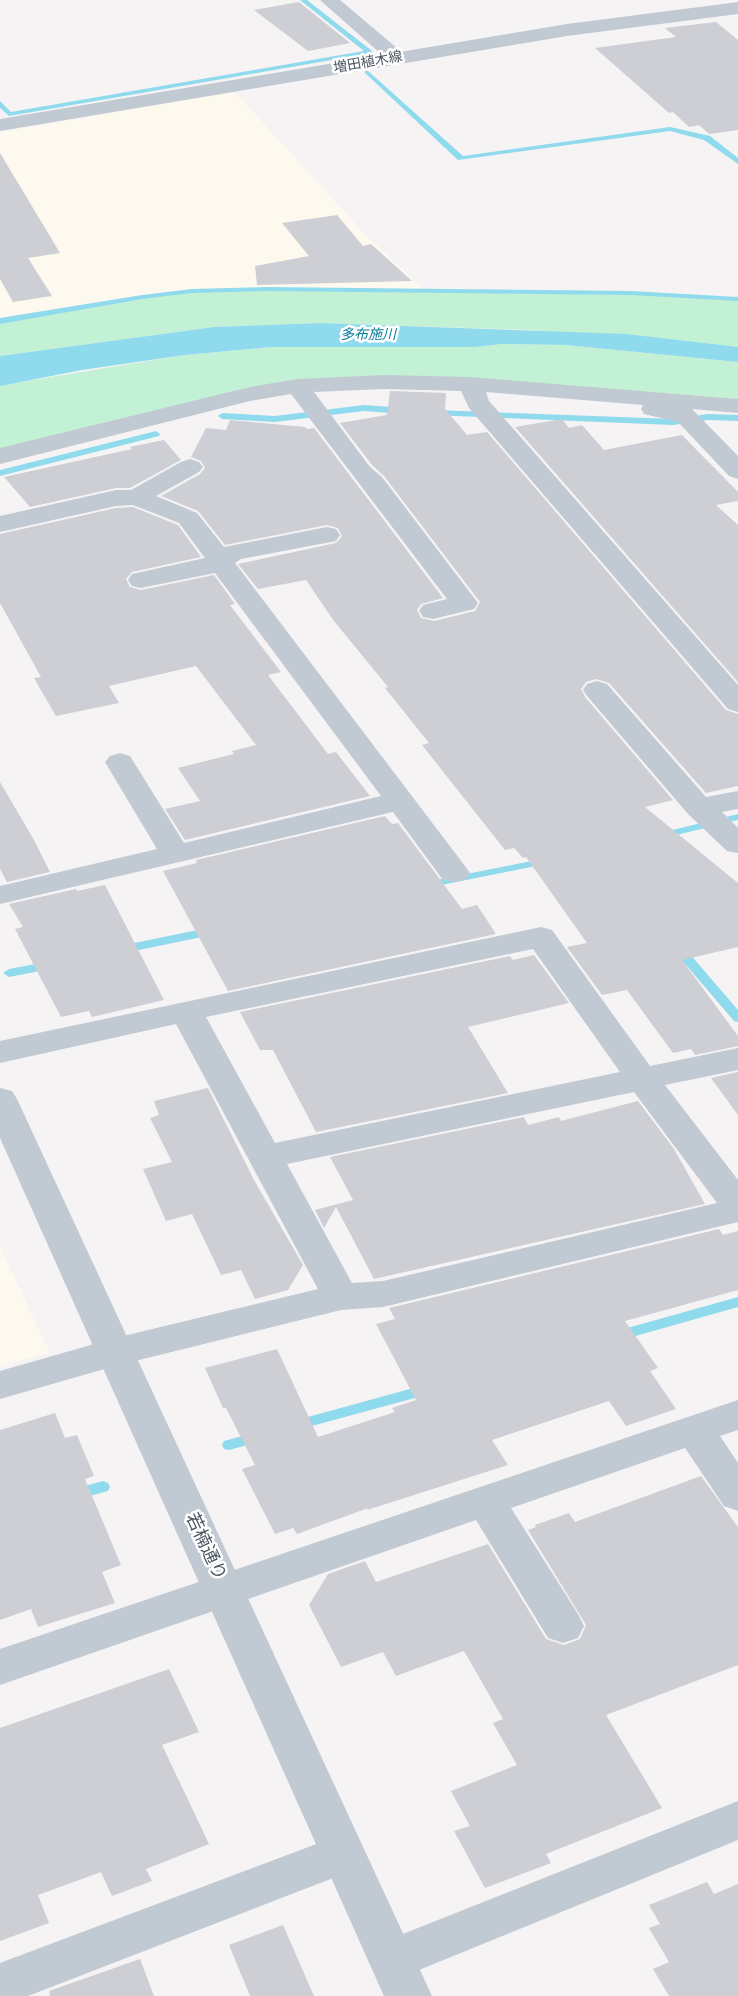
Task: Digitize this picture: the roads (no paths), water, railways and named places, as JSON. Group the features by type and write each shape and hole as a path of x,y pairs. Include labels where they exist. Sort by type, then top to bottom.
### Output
{"street":[{"path":"329,0 397,58"},
{"name":"増田植木線","path":"0,125 567,30 738,8"},
{"path":"0,456 250,394 297,386 384,382 470,384 738,406"},
{"path":"470,384 478,403 738,703"},
{"path":"297,386 361,472 374,482 464,603 433,611"},
{"path":"602,394 634,405 682,414 738,471"},
{"path":"0,524 116,498 136,497 190,467"},
{"path":"136,497 191,522 454,873"},
{"path":"141,580 210,566 233,553 327,535"},
{"path":"597,690 716,824 738,800"},
{"path":"120,762 175,853"},
{"path":"0,895 400,801"},
{"path":"0,1052 541,937 642,1079 738,1205"},
{"path":"186,1011 341,1297"},
{"path":"265,1157 738,1059"},
{"name":"若楠通り","path":"0,1099 400,1978"},
{"path":"0,1385 116,1352 341,1297 383,1294 738,1210"},
{"path":"0,1667 738,1415"},
{"path":"694,1430 738,1495"},
{"path":"485,1501 563,1626"},
{"path":"400,1978 738,1820"},
{"path":"7,1988 343,1854"}],"water":[{"name":"多布施川","path":"321,323 626,334 738,347 738,362 566,345 271,347 185,355 82,370 0,386 0,356 214,327"}],"waterway":[{"path":"0,103 9,114 370,52 303,0"},
{"path":"367,72 461,158 670,129 707,138 738,162"},
{"path":"0,321 192,291 268,289 631,293 738,299"},
{"path":"222,416 275,419 364,408 404,411"},
{"path":"434,413 673,422 708,417 738,418"},
{"path":"0,473 156,434"},
{"path":"660,836 738,817"},
{"path":"426,885 547,861"},
{"path":"120,950 212,931"},
{"path":"678,948 738,1018"},
{"path":"9,973 51,965"},
{"path":"618,1336 738,1302"},
{"path":"297,1425 428,1389"},
{"path":"229,1445 257,1437"},
{"path":"75,1494 103,1487"}]}
